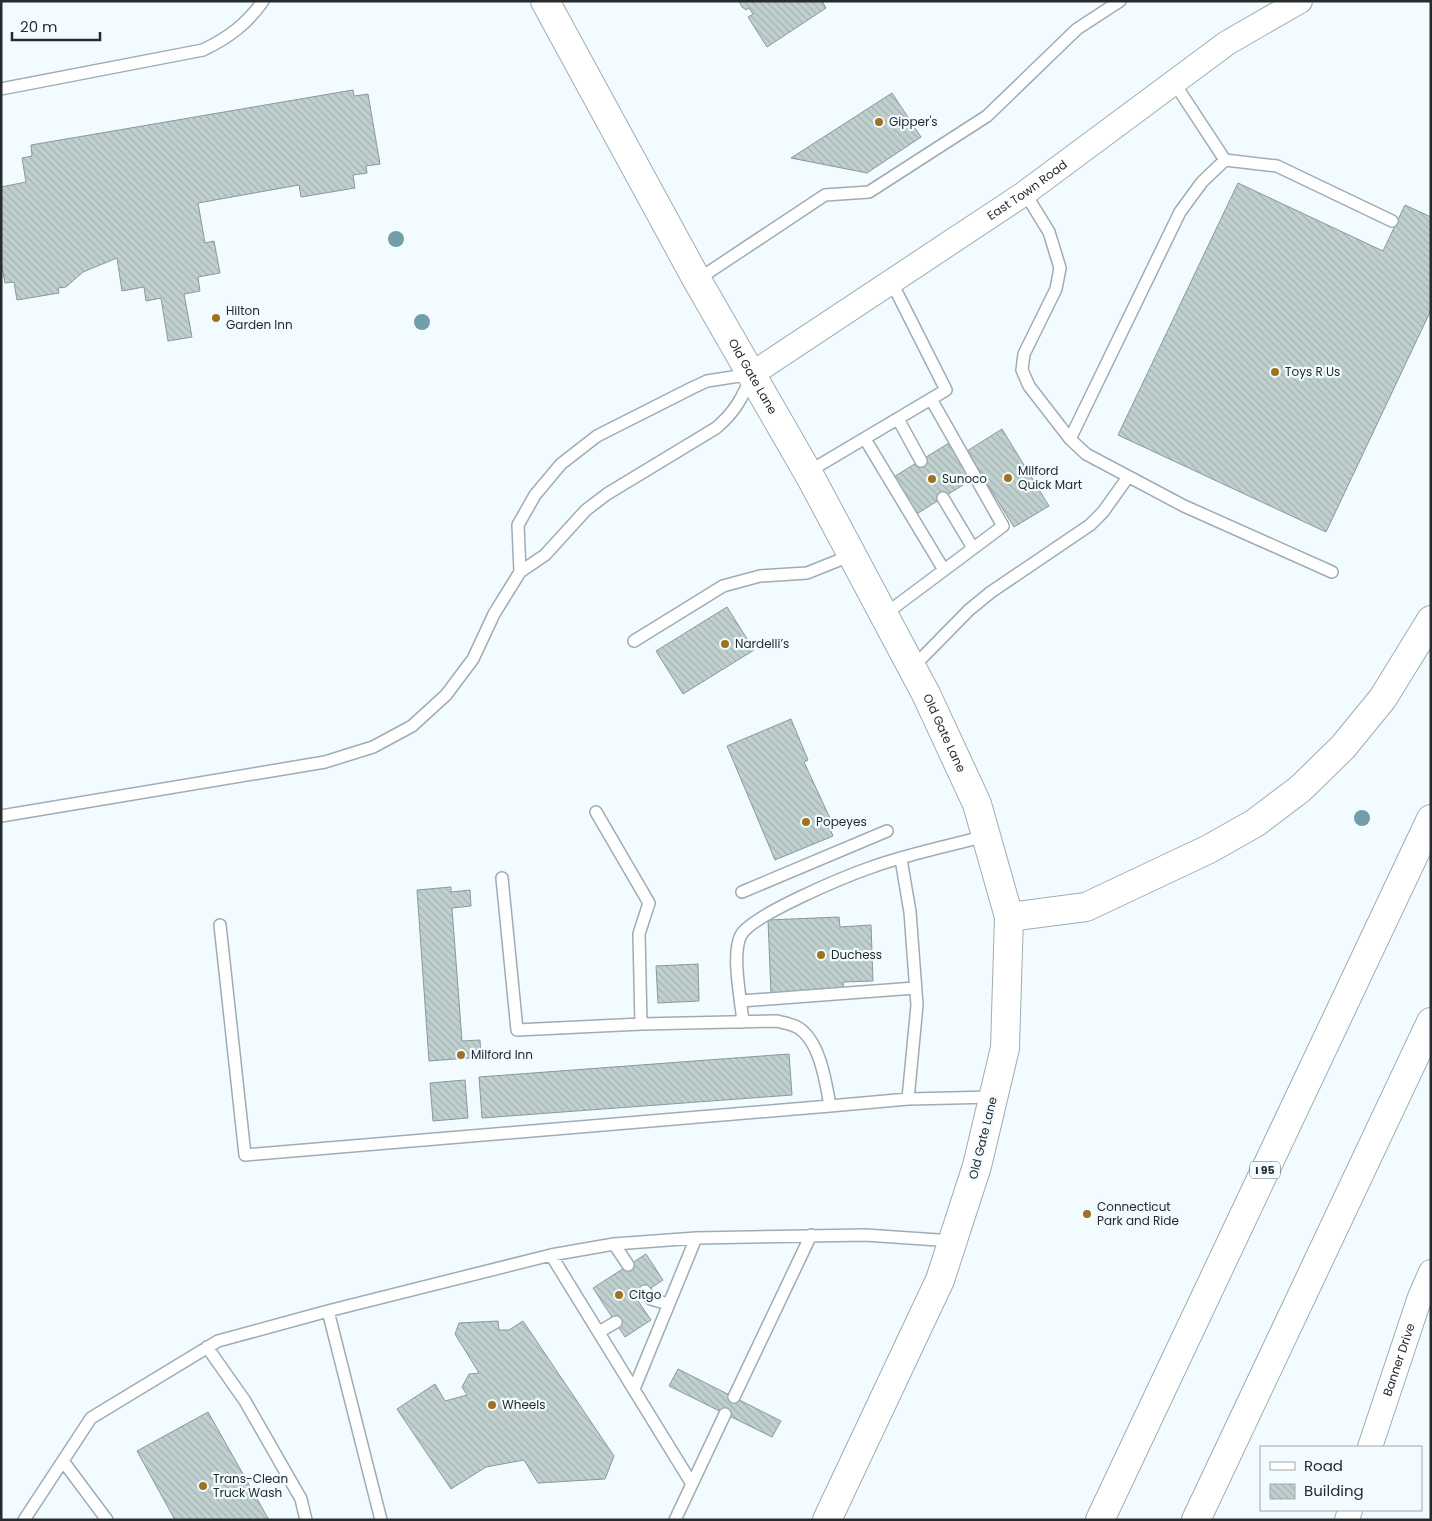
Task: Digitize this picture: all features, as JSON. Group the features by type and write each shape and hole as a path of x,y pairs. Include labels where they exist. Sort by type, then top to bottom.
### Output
{"main road":[{"name":"Old Gate Lane","path":"545,1 697,280 808,472 912,668 977,804 1009,916 1006,1048 977,1166 940,1280 827,1520"},
{"path":"1009,916 1086,908 1209,850 1255,823 1300,789 1343,747 1383,698 1431,620"},
{"name":"I 95","path":"1100,1520 1431,819"},
{"path":"1197,1518 1431,1022"}],"street":[{"name":"East Town Road","path":"752,374 1025,193 1173,81 1227,43 1300,1"},
{"name":"Banner Drive","path":"1370,1446 1420,1297 1431,1272"}],"lane":[{"path":"1,89 203,50 224,39 245,23 262,1"},
{"path":"697,280 825,195 870,192 987,116 1077,29 1120,1"},
{"path":"1173,81 1225,160"},
{"path":"1225,160 1277,166 1392,221"},
{"path":"1070,439 1180,212 1202,182 1225,160"},
{"path":"1025,193 1049,232 1060,268 1056,289 1024,354 1022,370 1029,386 1070,439 1086,454 1184,506 1332,572"},
{"path":"808,472 946,390 891,281"},
{"path":"520,572 518,525 536,495 561,464 597,436 707,381 752,374"},
{"path":"1,816 316,764 373,748 412,726 446,695 473,659 494,614 520,572 545,555 586,510 607,494 716,428 730,417 741,402 752,374"},
{"path":"884,615 1002,526 931,399"},
{"path":"898,419 922,460"},
{"path":"866,439 944,570"},
{"path":"912,668 969,610 991,592 1090,526 1103,512 1128,477"},
{"path":"943,498 973,548"},
{"path":"634,640 723,586 760,576 806,573 852,555"},
{"path":"596,812 649,903 639,934 641,1024"},
{"path":"742,892 887,831"},
{"path":"743,1022 736,947 741,934 753,921 774,909 872,867 986,836"},
{"path":"901,859 910,912 917,1005 908,1099"},
{"path":"502,878 516,1030 641,1024 778,1021 798,1028 813,1046 825,1075 830,1106"},
{"path":"220,925 245,1155 908,1099 994,1097"},
{"path":"741,1001 915,988"},
{"path":"24,1520 91,1418 218,1341 328,1311 551,1255 614,1244 696,1238 865,1234 953,1240"},
{"path":"734,1397 812,1235"},
{"path":"634,1389 696,1238"},
{"path":"614,1244 628,1265"},
{"path":"551,1255 692,1484"},
{"path":"641,1306 648,1295 668,1304"},
{"path":"328,1311 381,1520"},
{"path":"599,1332 616,1322"},
{"path":"207,1347 250,1409 301,1499 306,1520"},
{"path":"675,1520 725,1414"},
{"path":"63,1461 107,1520"}],"building":[{"path":"739,1 825,1 823,3 826,8 767,47 748,17 753,14 749,8 746,10 742,7"},
{"path":"353,90 354,96 368,94 380,164 366,166 367,173 353,175 355,188 301,197 299,185 198,203 205,243 214,241 220,273 198,277 200,291 184,294 192,337 168,341 161,298 146,301 144,287 122,291 117,258 83,272 66,287 58,288 59,293 17,300 14,282 5,283 1,262 1,187 26,182 22,158 32,156 31,145"},
{"name":"Gipper's","path":"892,93 921,137 867,173 791,158"},
{"name":"Toys R Us","path":"1238,183 1383,251 1405,205 1431,217 1431,310 1326,532 1118,435"},
{"name":"Milford Quick Mart","path":"1002,429 1049,506 1014,527 967,451"},
{"name":"Sunoco","path":"949,443 971,480 915,515 892,478"},
{"path":"727,607 754,650 683,694 656,651"},
{"path":"791,719 808,760 804,762 834,827 830,829 833,836 775,860 727,746"},
{"path":"451,887 451,892 470,890 471,906 452,908 462,1041 480,1040 481,1057 429,1061 417,890"},
{"name":"Duchess","path":"839,917 840,927 871,925 873,981 843,982 844,991 771,994 768,920"},
{"path":"698,964 699,1001 658,1003 656,966"},
{"path":"789,1054 792,1095 482,1118 479,1077"},
{"path":"465,1080 468,1118 433,1121 430,1083"},
{"name":"Citgo","path":"646,1254 663,1280 636,1298 651,1320 625,1337 593,1288"},
{"name":"Wheels","path":"498,1321 499,1330 509,1330 523,1321 614,1456 605,1479 538,1483 524,1460 486,1467 451,1489 397,1409 435,1384 445,1401 467,1395 462,1387 469,1374 479,1373 455,1334 459,1323"},
{"path":"678,1369 781,1421 772,1437 669,1386"},
{"name":"Trans-Clean Truck Wash","path":"208,1412 269,1520 175,1520 137,1451"}],"place":[{"name":"Gipper's","path":"879,122"},
{"name":"Hilton Garden Inn","path":"216,318"},
{"name":"Toys R Us","path":"1275,372"},
{"name":"Milford Quick Mart","path":"1008,478"},
{"name":"Sunoco","path":"932,479"},
{"name":"Nardelli’s","path":"725,644"},
{"name":"Popeyes","path":"806,822"},
{"name":"Duchess","path":"821,955"},
{"name":"Milford Inn","path":"461,1055"},
{"name":"Connecticut Park and Ride","path":"1087,1214"},
{"name":"Citgo","path":"619,1295"},
{"name":"Wheels","path":"492,1405"},
{"name":"Trans-Clean Truck Wash","path":"203,1486"}]}
